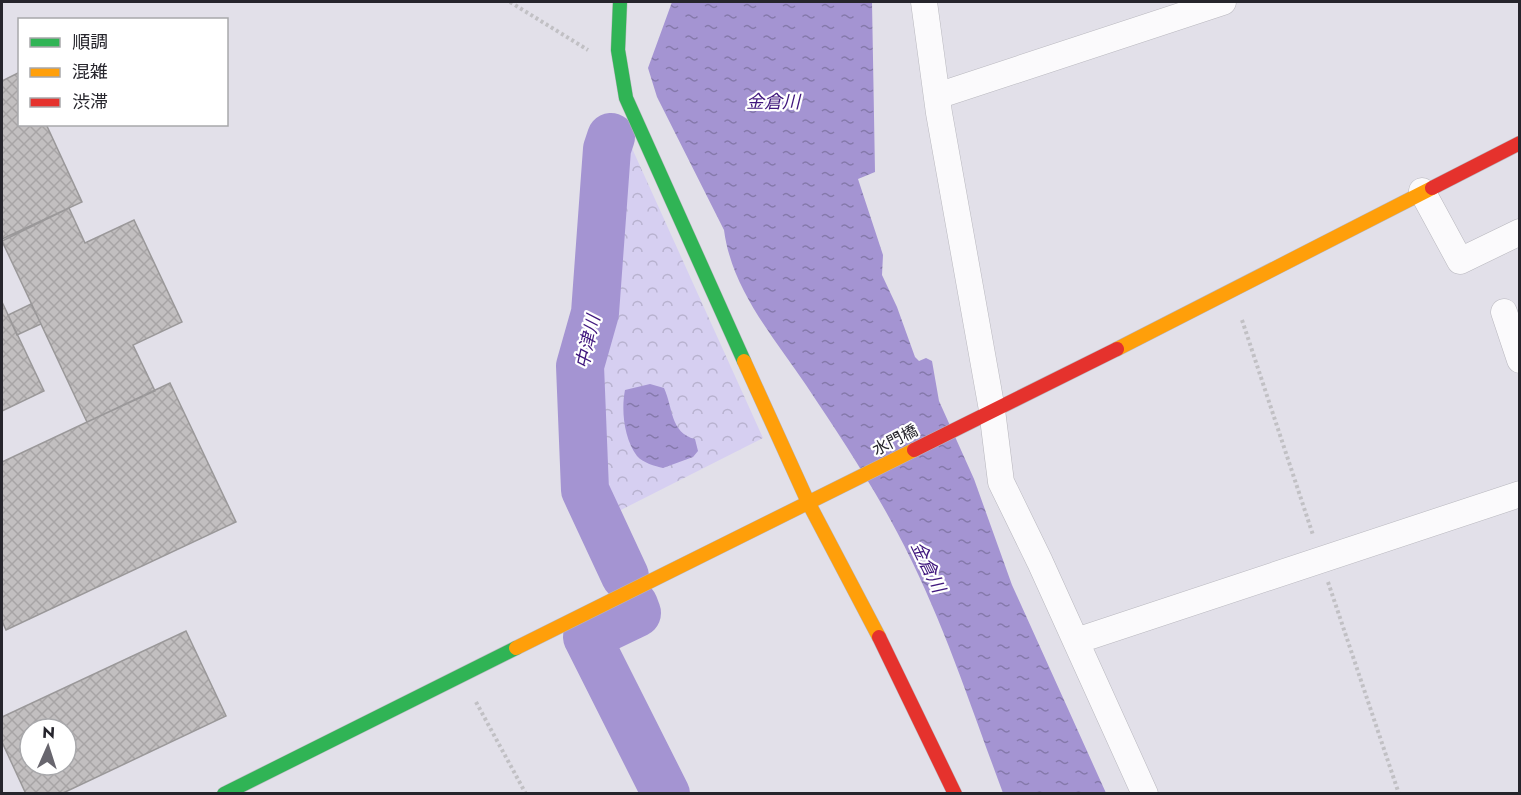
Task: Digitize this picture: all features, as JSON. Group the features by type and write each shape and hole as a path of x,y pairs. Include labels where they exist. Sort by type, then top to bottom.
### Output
{"street":[{"path":"620,2 617,38 619,73 626,98 808,502 880,639 955,794"},
{"path":"924,2 986,412 1001,482 1076,641 1144,794"},
{"path":"937,96 1223,2"},
{"name":"水門橋","path":"224,794 986,412 1233,291 1422,191 1520,143"},
{"path":"1422,191 1460,261 1520,232"},
{"path":"1504,312 1520,360"},
{"path":"1076,641 1520,494"}],"path":[{"path":"510,2 619,73"},
{"path":"462,675 525,794"}],"green space":[{"path":"626,135 763,438 607,517 595,473 587,406 592,352 603,315 615,148"}],"water":[{"name":"金倉川","path":"672,2 872,2 875,172 858,179 883,255 882,275 897,307 915,357 919,361 926,358 932,361 939,401 974,479 1012,585 1106,793 1003,793 954,661 913,564 865,476 745,292 728,252 724,230 657,97 648,68"},
{"path":"650,384 664,388 677,425 687,436 695,439 698,451 693,457 663,468 637,456 626,433 623,406 625,390"}],"building":[{"path":"18,73 18,126 47,126 82,202 2,239 2,81"},
{"path":"69,208 85,243 134,220 182,322 133,345 155,391 87,422 2,241"},
{"path":"2,302 44,391 2,411"},
{"path":"31,304 41,324 17,335 8,315"},
{"path":"170,383 236,522 6,630 2,621 2,462"},
{"path":"186,631 226,716 61,794 26,794 18,777 78,777 78,717 18,717 18,777 2,742 2,717"}],"waterway":[{"name":"中津川","path":"611,137 607,149 595,313 580,366 585,490 625,576"},
{"name":"中津川","path":"634,605 637,613 587,637 666,794"}],"traffic: fast":[{"path":"620,2 618,50 626,98 744,361"},
{"path":"224,794 516,648"}],"traffic: slow":[{"path":"1117,349 1432,188"},
{"path":"744,361 808,502 879,637"},
{"path":"516,648 914,450"}],"traffic: jam":[{"path":"1432,188 1520,143"},
{"path":"914,450 1117,349"},
{"path":"879,637 955,794"}]}
